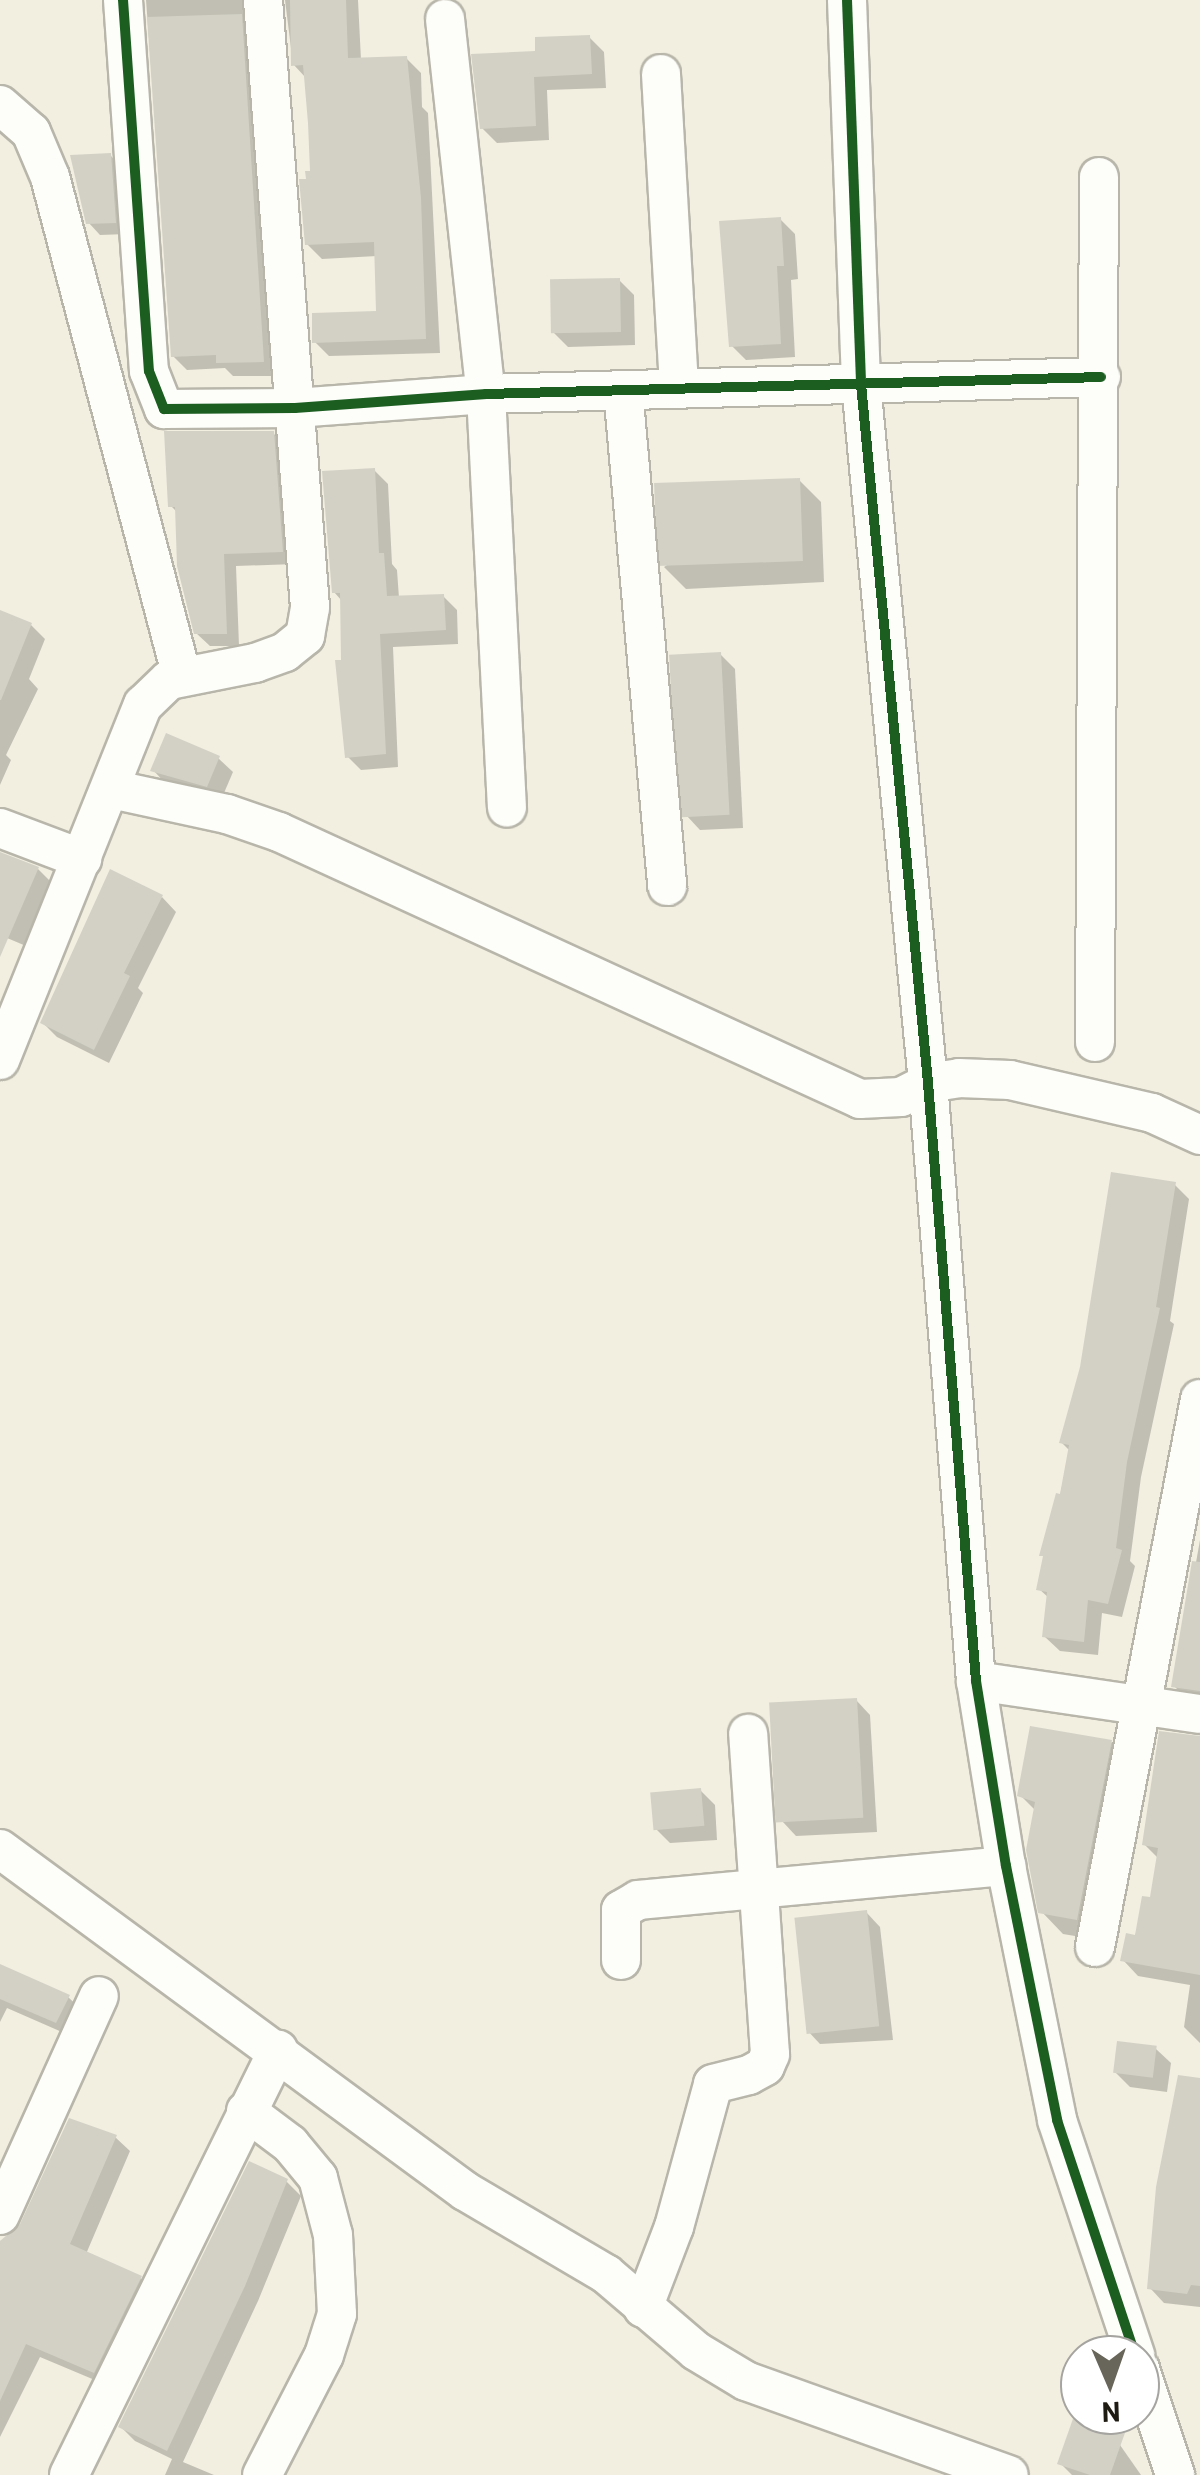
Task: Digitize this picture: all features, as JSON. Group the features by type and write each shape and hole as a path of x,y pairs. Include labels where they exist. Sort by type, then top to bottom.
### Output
{"street":[{"path":"124,0 146,342 156,391 164,409 172,412 294,398 485,385 679,377 860,372 1101,376"},
{"path":"0,1060 143,706 168,680 255,664 285,652 305,636 310,607 264,0"},
{"path":"848,0 860,372 928,1083 976,1681 1006,1866 1057,2120 1129,2335"},
{"path":"445,19 485,385 507,807"},
{"path":"661,74 679,377"},
{"path":"0,105 31,132 50,177 182,677"},
{"path":"1094,1042 1101,376 1099,177"},
{"path":"485,385 624,390 679,377"},
{"path":"624,390 668,886"},
{"path":"111,789 227,814 279,832 860,1099 901,1097 928,1083 959,1078 1010,1080 1152,1114 1200,1135"},
{"path":"0,828 82,859"},
{"path":"1094,1947 1200,1399"},
{"path":"976,1681 1200,1714"},
{"path":"643,2308 674,2227 713,2084 749,2075 764,2066 770,2054 762,1891 748,1734"},
{"path":"0,1850 465,2190 606,2274 696,2351 746,2381 1009,2475"},
{"path":"621,1960 620,1910 627,1903 1006,1866"},
{"path":"0,2215 99,1996"},
{"path":"69,2475 278,2050"},
{"path":"246,2111 290,2144 318,2178 333,2235 338,2314 324,2354 262,2475"},
{"path":"1160,2430 1175,2475"}],"building":[{"path":"290,0 346,0 348,58 407,56 421,198 426,339 312,343 312,313 376,311 374,242 305,245 299,179 306,179 305,171 310,171 308,123 303,65 291,66"},
{"path":"242,14 264,362 216,363 216,355 171,357 147,17"},
{"path":"590,35 592,74 534,77 536,126 480,129 471,54 535,51 535,37"},
{"path":"111,153 116,223 86,224 70,155"},
{"path":"781,217 784,266 777,266 781,344 729,347 719,221"},
{"path":"620,278 621,332 551,333 550,279"},
{"path":"164,431 274,431 283,552 224,554 227,634 194,634 177,566 175,507 168,507"},
{"path":"375,468 379,553 384,553 387,596 444,594 446,630 380,634 386,754 345,758 335,660 341,660 340,593 332,593 322,471"},
{"path":"800,478 803,561 657,566 654,483"},
{"path":"0,610 32,623 1,700 0,700"},
{"path":"721,652 730,815 678,817 669,655"},
{"path":"166,733 220,756 207,787 150,771"},
{"path":"0,852 39,867 0,957"},
{"path":"110,869 163,895 124,973 130,976 94,1050 40,1023"},
{"path":"1111,1172 1176,1182 1156,1307 1160,1308 1127,1462 1116,1548 1122,1550 1108,1604 1088,1600 1084,1642 1042,1637 1047,1592 1036,1590 1043,1556 1039,1556 1056,1493 1060,1494 1069,1445 1059,1443 1080,1367"},
{"path":"1192,1561 1200,1562 1200,1691 1171,1687"},
{"path":"857,1698 863,1818 775,1822 769,1703"},
{"path":"1030,1726 1112,1740 1077,1920 1038,1913 1026,1850 1035,1802 1017,1796"},
{"path":"1159,1731 1200,1736 1200,1975 1120,1961 1126,1933 1135,1935 1142,1896 1150,1897 1158,1848 1142,1845"},
{"path":"701,1788 704,1826 654,1830 650,1792"},
{"path":"867,1910 879,2026 807,2034 794,1918"},
{"path":"0,1964 70,1995 56,2023 0,1999"},
{"path":"1117,2041 1157,2046 1153,2078 1113,2073"},
{"path":"1178,2075 1200,2078 1200,2286 1191,2285 1187,2294 1147,2289 1156,2187"},
{"path":"69,2118 117,2135 70,2244 142,2276 94,2373 26,2344 0,2401 0,2241 20,2224"},
{"path":"249,2161 288,2179 245,2286 167,2451 118,2427"},
{"path":"1067,2435 1124,2435 1110,2475 1090,2475 1057,2464"}],"cycle path":[{"path":"123,0 149,371 164,409 295,408 486,394 1101,377"},
{"path":"847,0 861,384 928,1083 976,1681 1006,1866 1057,2120 1128,2335"}]}
